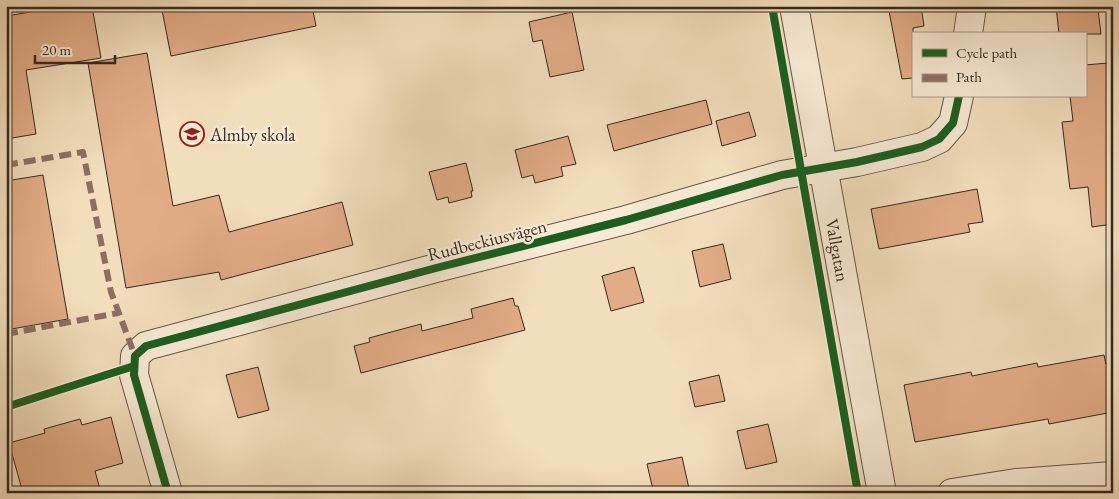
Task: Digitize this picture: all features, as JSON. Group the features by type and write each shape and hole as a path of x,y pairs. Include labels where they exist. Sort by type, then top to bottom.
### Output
{"street":[{"name":"Vallgatan","path":"794,6 882,493"},
{"path":"968,32 972,6"},
{"name":"Rudbeckiusvägen","path":"168,493 134,375 135,356 146,346 436,268 626,220 782,175 857,162 922,147 939,140 953,123 959,98"},
{"path":"952,493 1016,483 1113,476"}],"building":[{"path":"67,6 92,6 101,58 26,70 36,134 6,139 6,16"},
{"path":"181,6 312,6 316,26 171,56 162,10"},
{"path":"888,6 921,6 924,26 913,28 912,32 912,78 902,79"},
{"path":"1056,6 1093,6 1094,11 1098,10 1101,34 1059,32"},
{"path":"572,12 584,70 550,77 542,40 533,42 529,22"},
{"path":"147,53 173,206 219,195 229,232 342,202 353,245 221,280 219,272 126,288 88,63"},
{"path":"1108,63 1113,107 1113,224 1092,227 1088,187 1070,189 1062,122 1073,121 1070,98 1086,98 1086,65"},
{"path":"706,100 712,124 614,151 607,125"},
{"path":"749,112 756,136 722,146 716,121"},
{"path":"568,136 576,164 561,167 563,176 535,183 533,175 522,178 515,150"},
{"path":"466,163 473,191 471,191 472,197 449,203 448,197 437,200 429,172"},
{"path":"43,175 68,319 6,330 6,181"},
{"path":"977,189 983,222 968,224 970,232 879,249 871,209"},
{"path":"723,244 731,279 700,287 692,251"},
{"path":"634,267 644,302 611,311 602,276"},
{"path":"513,298 515,306 518,306 525,330 361,373 354,346 370,342 369,338 421,324 422,331 473,318 471,309"},
{"path":"1104,355 1106,364 1113,362 1113,412 1049,424 1048,419 915,442 904,385 971,372 972,376 1037,363 1038,367"},
{"path":"258,367 269,410 238,418 226,375"},
{"path":"719,375 725,401 695,407 689,382"},
{"path":"111,417 123,463 95,471 101,493 23,493 9,443 45,433 44,429 80,419 82,425"},
{"path":"768,424 777,462 746,469 737,431"},
{"path":"682,457 690,493 666,493 665,488 653,490 647,464"}],"marked path":[{"path":"6,165 83,152 111,292 135,356"},
{"path":"6,334 118,313"}],"cycle path":[{"path":"772,6 858,493"},
{"path":"168,493 134,375 135,356 146,346 436,268 626,220 782,175 857,162 922,147 939,139 953,123 959,98"},
{"path":"6,407 134,366"}],"place":[{"name":"Almby skola","path":"192,134"}]}
